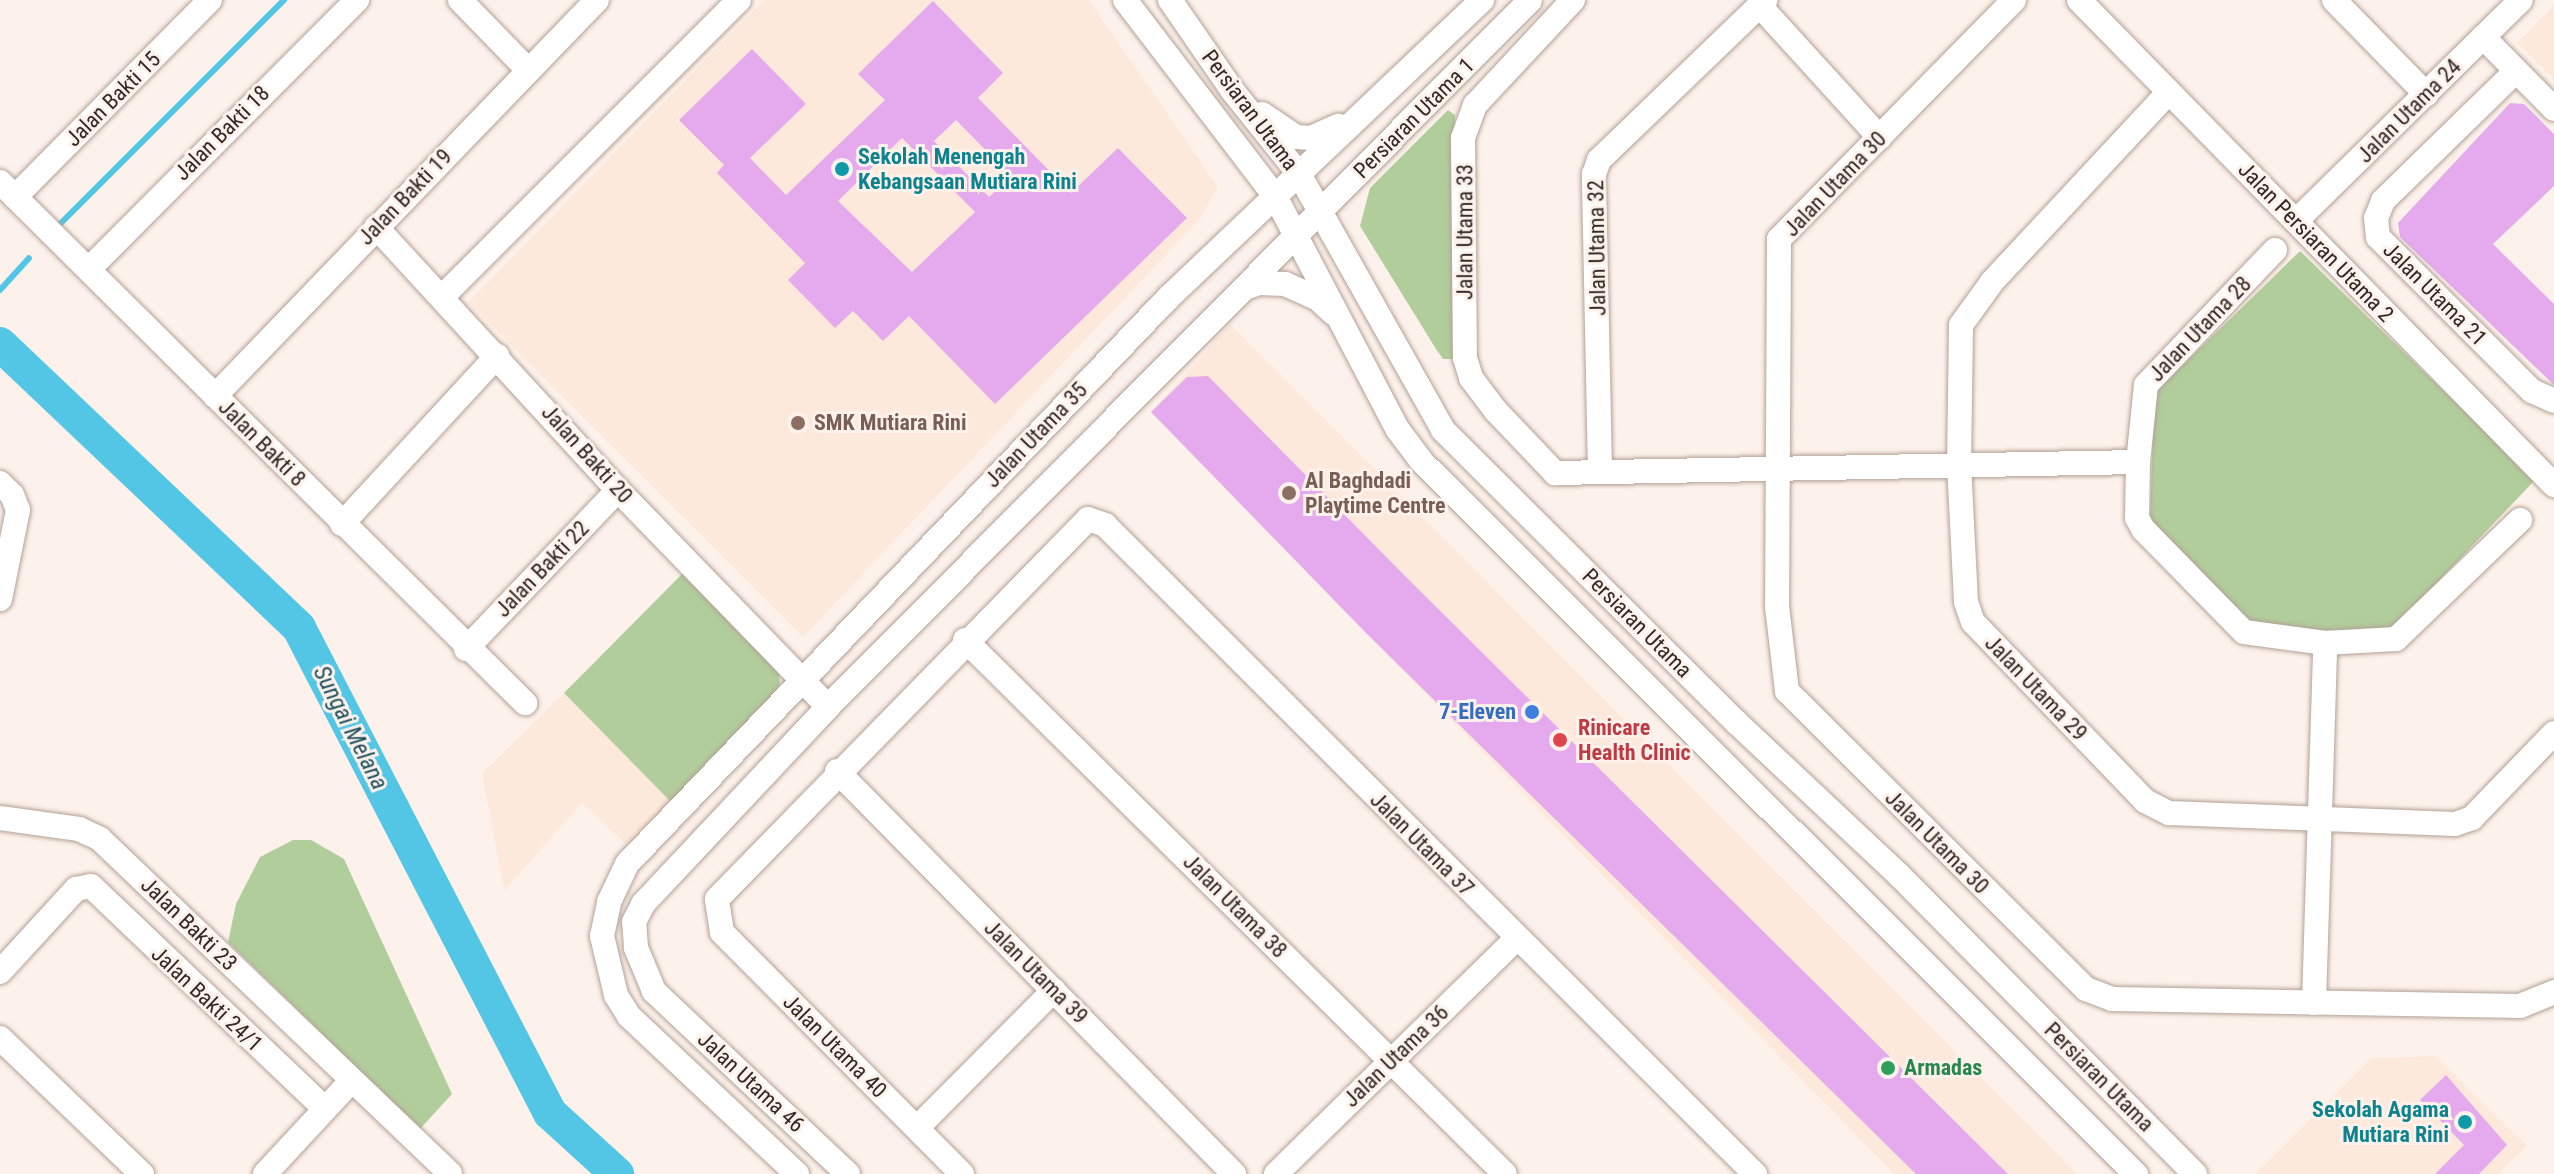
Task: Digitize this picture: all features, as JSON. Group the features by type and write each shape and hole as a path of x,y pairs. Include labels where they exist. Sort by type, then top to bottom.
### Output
{"street":[{"name":"Jalan Bakti 15","path":"8,189 210,0"},
{"name":"Jalan Bakti 18","path":"89,269 357,0"},
{"path":"460,0 528,70"},
{"name":"Jalan Bakti 19","path":"215,396 597,0"},
{"path":"442,297 739,0"},
{"name":"Persiaran Utama","path":"1125,0 1275,196 1398,430 1421,461 2136,1174"},
{"name":"Persiaran Utama","path":"1170,0 1232,90 1299,174 1322,211 1419,395 1443,430 1736,722 1899,875 2195,1174"},
{"name":"Persiaran Utama 1","path":"1275,196 1482,0"},
{"name":"Persiaran Utama 1","path":"1298,235 1530,0"},
{"name":"Jalan Utama 33","path":"1573,0 1475,105 1463,138 1465,358 1471,378 1496,411 1555,473 1600,471"},
{"name":"Jalan Utama 30","path":"2014,0 1779,239 1780,652 1787,691 2086,989 2112,999 2520,1006 2554,992"},
{"name":"Jalan Persiaran Utama 2","path":"2079,0 2552,478"},
{"path":"2334,0 2426,94"},
{"name":"Jalan Utama 24","path":"2296,221 2521,0"},
{"path":"1763,3 1880,138"},
{"name":"Jalan Utama 32","path":"1600,471 1594,174 1599,160 1763,3"},
{"path":"2483,37 2554,109"},
{"path":"1232,90 1284,131 1311,138 1328,134 1407,71"},
{"name":"Jalan Utama 21","path":"2516,71 2383,201 2378,237 2532,391 2554,401"},
{"name":"Jalan Utama 29","path":"2169,92 1992,282 1961,325 1959,464 1966,602 1973,622 2145,801 2169,813 2455,824 2472,818 2554,733"},
{"name":"Jalan Bakti 8","path":"8,189 466,649 525,703"},
{"name":"Jalan Utama 35","path":"629,1016 612,984 602,936 609,902 627,864 801,678 1168,298 1275,196"},
{"name":"Jalan Bakti 20","path":"376,227 618,490 801,678"},
{"name":"Jalan Utama 35","path":"654,991 636,948 634,922 643,904 828,707 1298,235"},
{"name":"Jalan Utama 28","path":"2275,250 2146,385 2138,462 2137,518 2143,529 2244,632 2325,643 2396,639 2520,520"},
{"path":"1245,288 1259,283 1285,284 1317,298 1341,320"},
{"path":"342,524 497,356"},
{"path":"1600,471 2138,462"},
{"path":"0,599 18,510 6,489"},
{"name":"Jalan Bakti 22","path":"466,649 618,490"},
{"name":"Jalan Utama 37","path":"965,640 1088,519 1105,525 1755,1174"},
{"path":"837,771 965,640"},
{"name":"Jalan Utama 38","path":"965,640 1505,1174"},
{"path":"2314,1003 2325,643"},
{"path":"801,678 828,707"},
{"name":"Jalan Utama 40","path":"837,771 722,890 715,913 722,932 962,1174"},
{"name":"Jalan Utama 39","path":"837,771 1234,1174"},
{"name":"Jalan Bakti 23","path":"0,818 79,829 100,839 450,1174"},
{"name":"Jalan Bakti 24/1","path":"0,972 76,889 91,886 325,1109"},
{"name":"Jalan Utama 36","path":"1276,1174 1517,938"},
{"path":"917,1128 1054,990"},
{"name":"Jalan Utama 46","path":"654,991 848,1174"},
{"name":"Jalan Utama 46","path":"629,1016 797,1174"},
{"path":"0,1038 142,1174"},
{"path":"265,1174 351,1081"},
{"path":"2108,1147 2121,1174"}],"shaded area":[{"name":"SMK Mutiara Rini","path":"764,0 1089,0 1218,187 1200,219 803,637 468,302"},
{"path":"2554,5 2554,80 2517,43"},
{"path":"1230,324 2077,1174 1894,1174 1151,412"},
{"path":"564,693 673,804 629,847 582,803 504,891 482,774"},
{"path":"2436,1056 2527,1146 2498,1174 2255,1174 2371,1058"}],"green space":[{"path":"1448,110 1455,115 1453,359 1443,359 1360,226 1370,188"},
{"path":"2300,251 2535,480 2391,631 2255,629 2150,524 2154,393"},
{"path":"685,571 779,671 780,683 775,696 673,804 564,693"},
{"path":"293,840 311,840 344,859 452,1094 420,1129 228,942 236,904 260,857"}],"building":[{"path":"933,1 1003,73 978,98 1071,193 1118,148 1187,218 995,404 909,316 883,341 853,311 835,328 788,280 805,263 717,173 724,165 679,120 752,49 806,104 750,158 786,195 885,100 858,74","holes":["956,120 1011,176 989,197 934,141","902,138 975,212 912,272 838,201"]},
{"path":"2510,103 2524,104 2554,134 2554,186 2493,244 2554,304 2554,385 2400,237 2398,223"},
{"path":"1208,376 1405,576 2008,1174 1916,1174 1366,633 1151,412 1187,377"},
{"name":"Sekolah Agama Mutiara Rini","path":"2446,1075 2507,1145 2479,1174 2435,1174 2464,1145 2420,1100"}],"waterway":[{"path":"59,225 284,0"},
{"path":"0,290 29,258"},
{"name":"Sungai Melana","path":"0,344 299,628 550,1113 617,1174"}],"place":[{"name":"Sekolah Menengah Kebangsaan Mutiara Rini","path":"842,169"},
{"name":"SMK Mutiara Rini","path":"798,423"},
{"name":"Al Baghdadi Playtime Centre","path":"1289,493"},
{"name":"7-Eleven","path":"1532,712"},
{"name":"Rinicare Health Clinic","path":"1560,740"},
{"name":"Armadas","path":"1888,1068"},
{"name":"Sekolah Agama Mutiara Rini","path":"2465,1122"}]}
